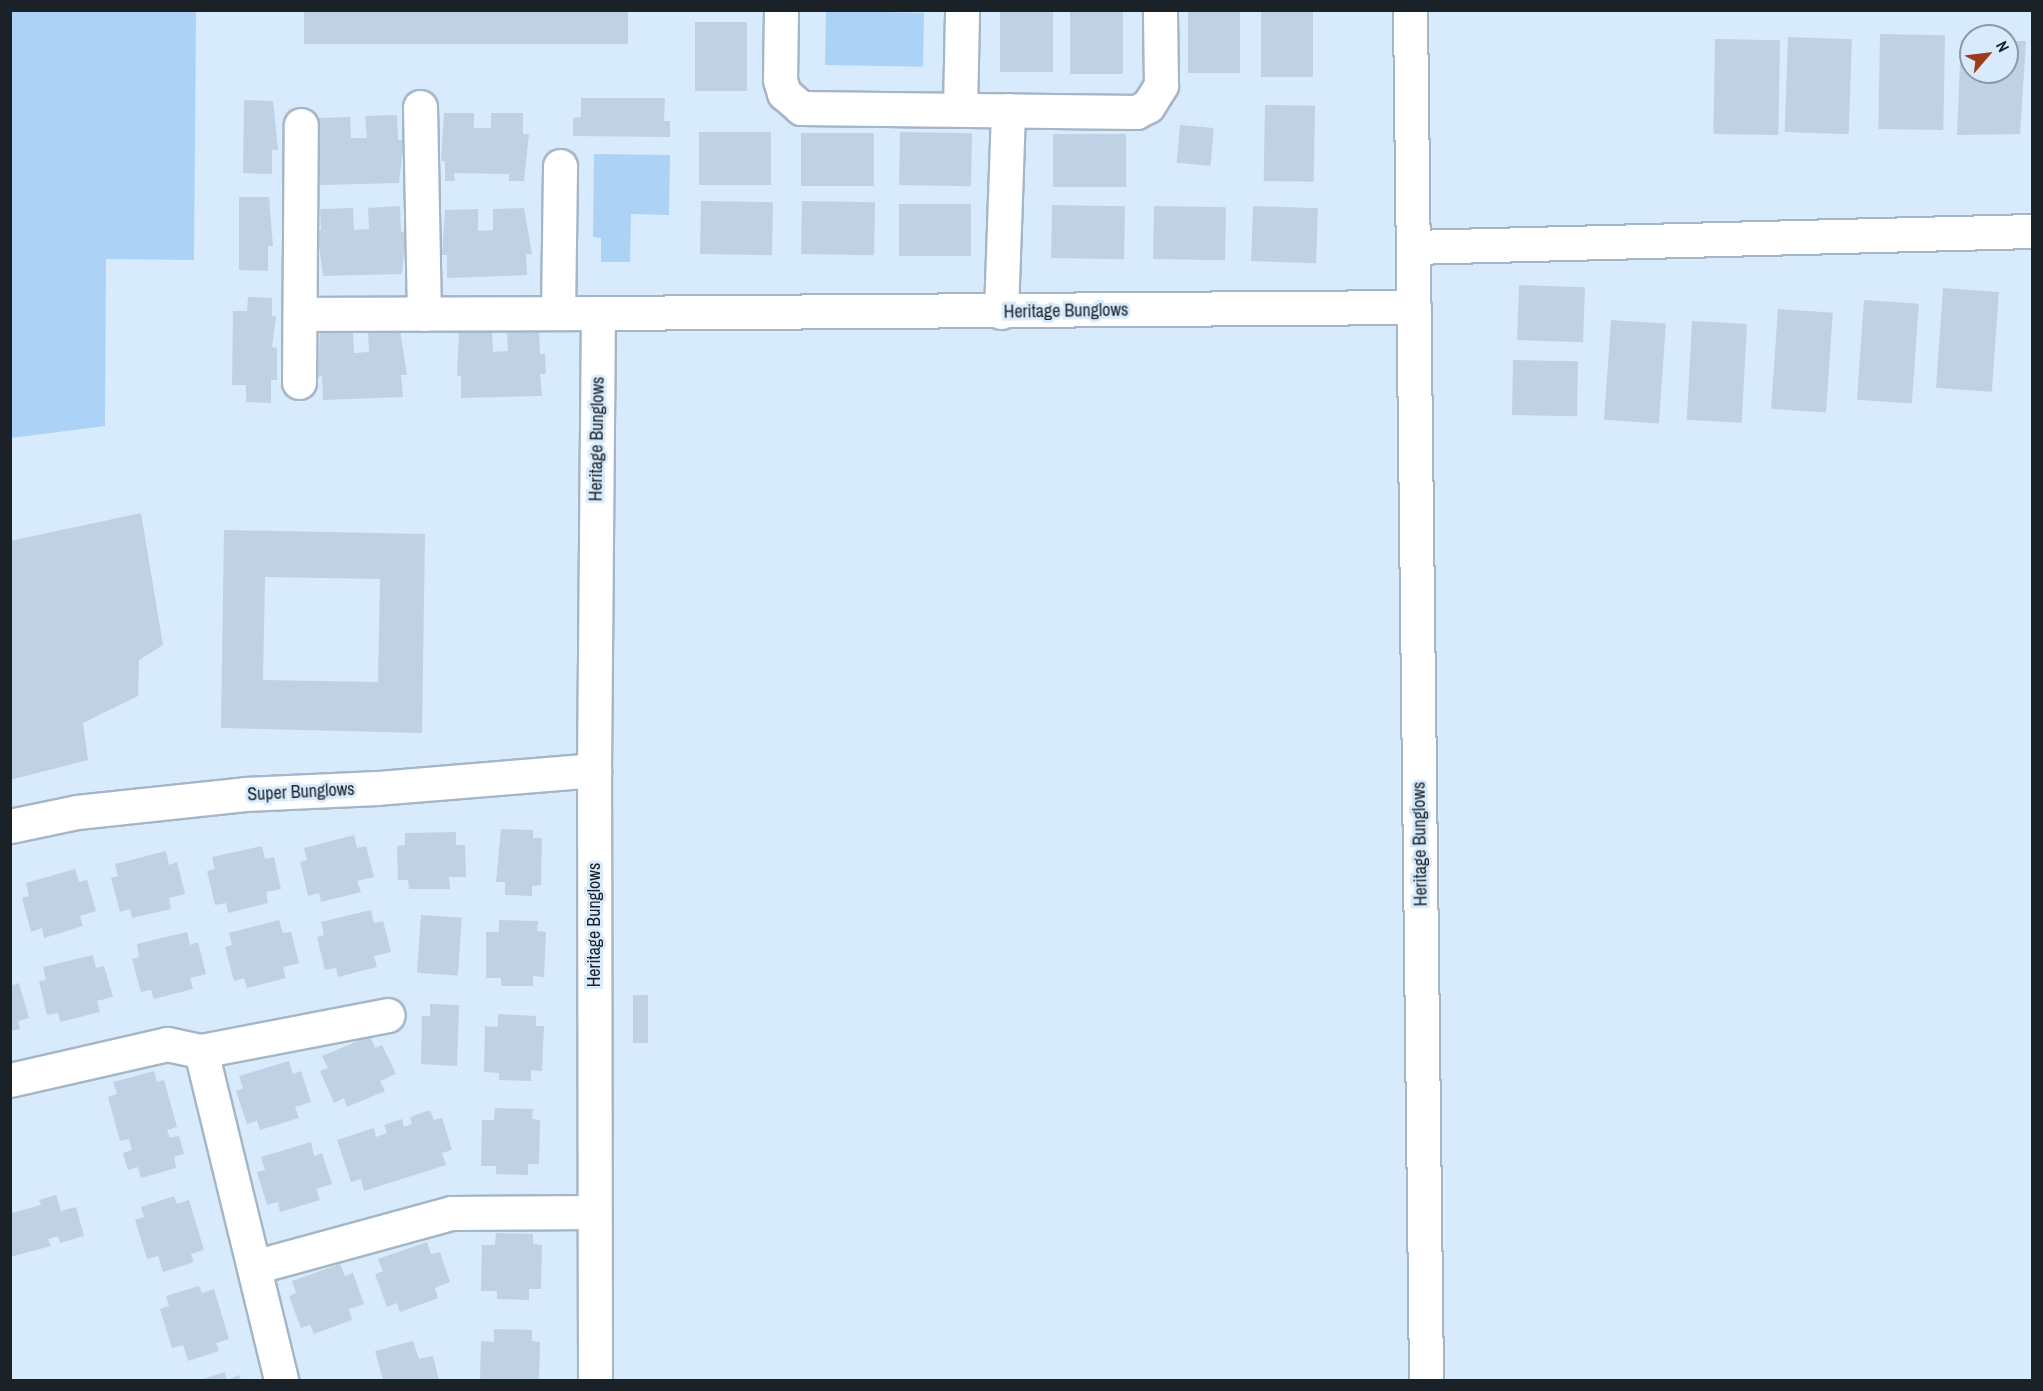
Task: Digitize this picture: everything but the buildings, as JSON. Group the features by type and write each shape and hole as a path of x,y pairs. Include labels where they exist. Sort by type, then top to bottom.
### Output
{"street":[{"path":"781,10 780,80 784,93 801,108 1136,112 1149,106 1161,86 1160,10"},
{"path":"960,110 962,10"},
{"name":"Heritage Bunglows","path":"1410,10 1426,1380"},
{"path":"420,107 424,314"},
{"path":"1001,312 1008,110"},
{"path":"299,382 301,125"},
{"path":"558,313 560,166"},
{"path":"1413,247 2032,231"},
{"name":"Heritage Bunglows","path":"595,1380 594,770 598,313 1414,308"},
{"path":"300,314 598,313"},
{"name":"Super Bunglows","path":"10,826 77,812 245,794 377,788 594,770"},
{"path":"10,1080 167,1044 201,1051 388,1014"},
{"path":"201,1051 281,1380"},
{"path":"254,1267 458,1212 594,1212"}],"shaded area":[{"path":"10,11 196,11 194,260 106,259 105,426 11,438"},
{"path":"826,11 924,13 923,67 825,65"},
{"path":"594,154 670,155 669,215 631,214 630,262 601,262 601,238 593,237"}]}
